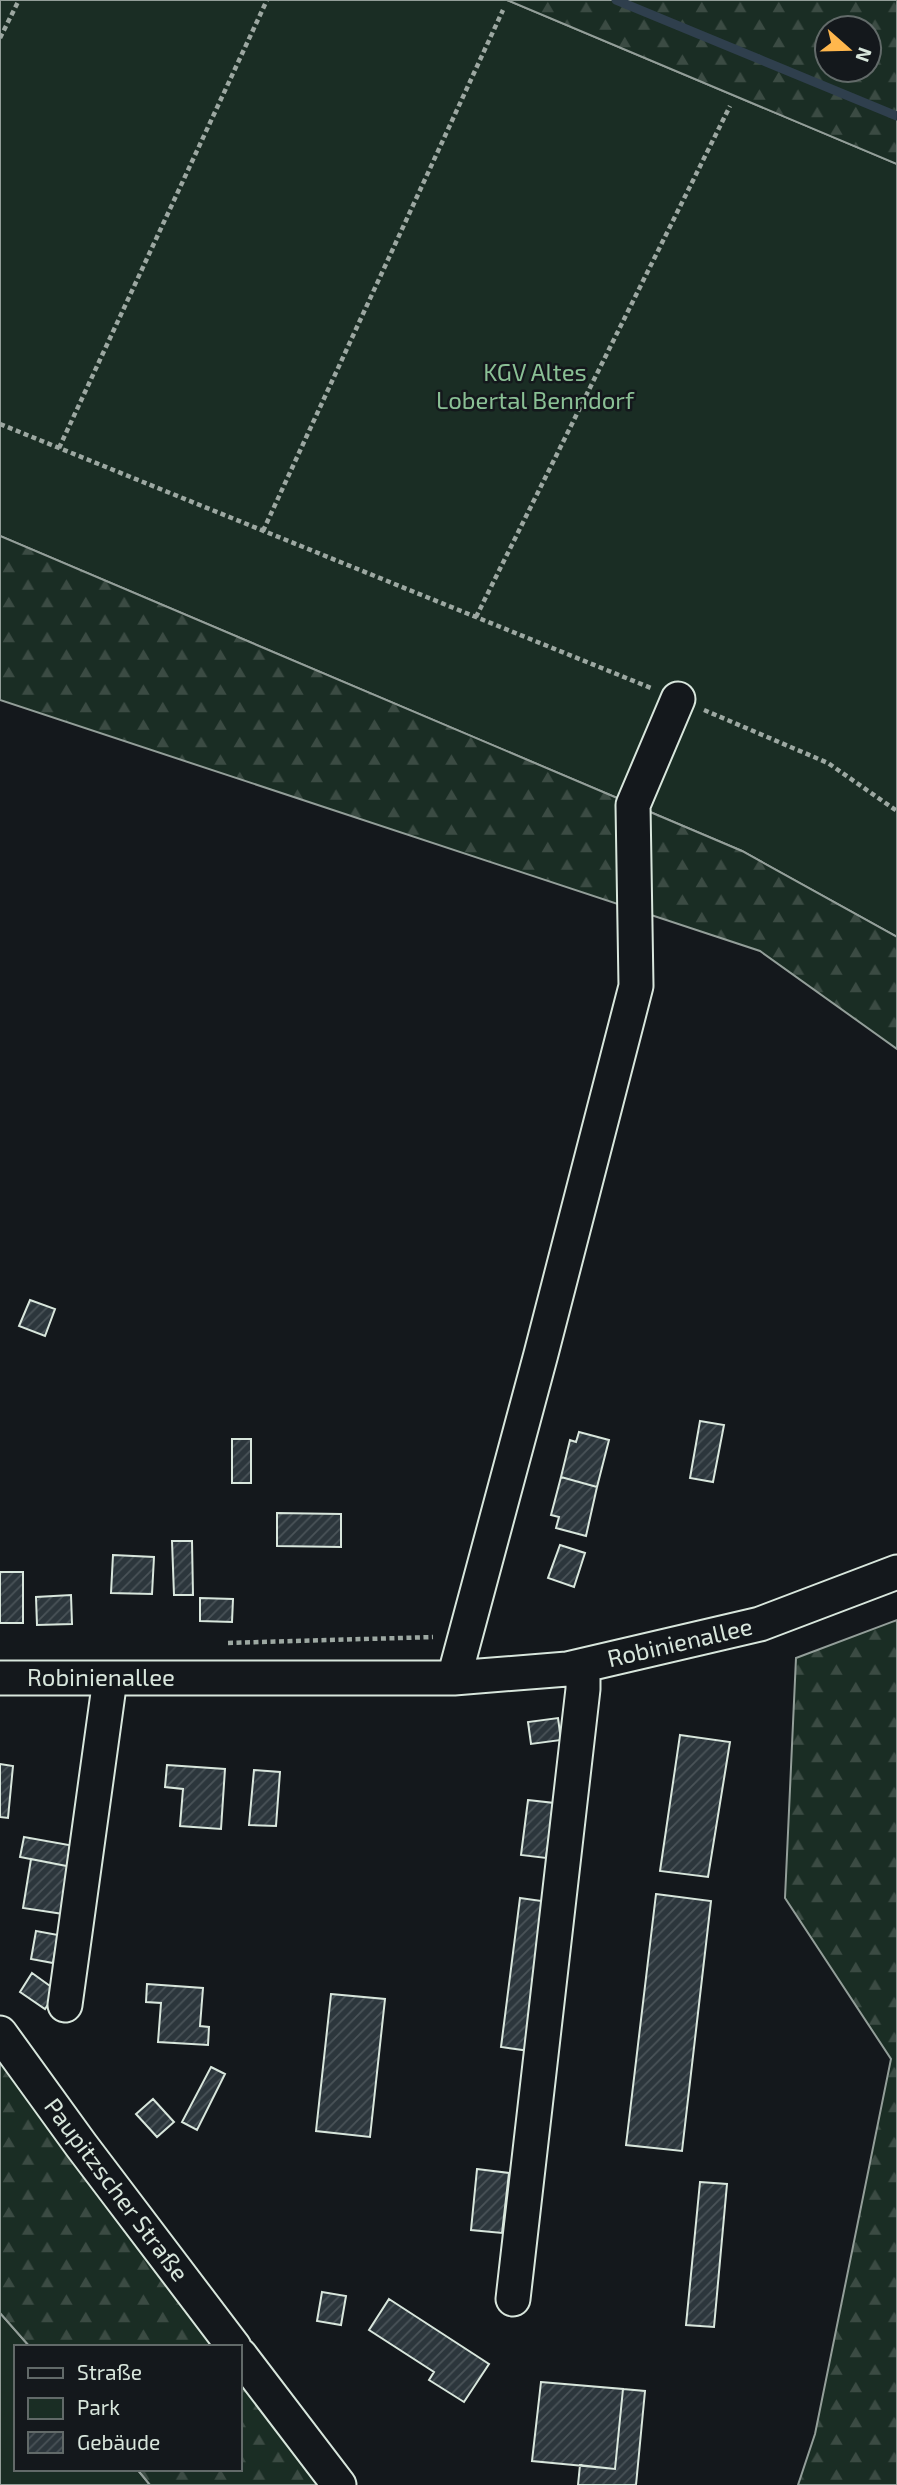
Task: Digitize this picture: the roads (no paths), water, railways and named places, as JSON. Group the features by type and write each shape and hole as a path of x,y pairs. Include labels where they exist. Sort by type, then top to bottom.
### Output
{"street":[{"path":"454,1678 636,986 633,804 678,699"},
{"name":"Robinienallee","path":"0,1678 454,1678 567,1669 760,1624 897,1572"},
{"path":"513,2300 583,1689 583,1666"},
{"path":"65,2005 110,1678"},
{"name":"Paupitzscher Straße","path":"0,2032 80,2145 232,2345"},
{"path":"242,2358 339,2485"}],"waterway":[{"path":"616,0 897,116"}],"park label":[{"name":"KGV Altes Lobertal Benndorf","path":"535,387"}]}
